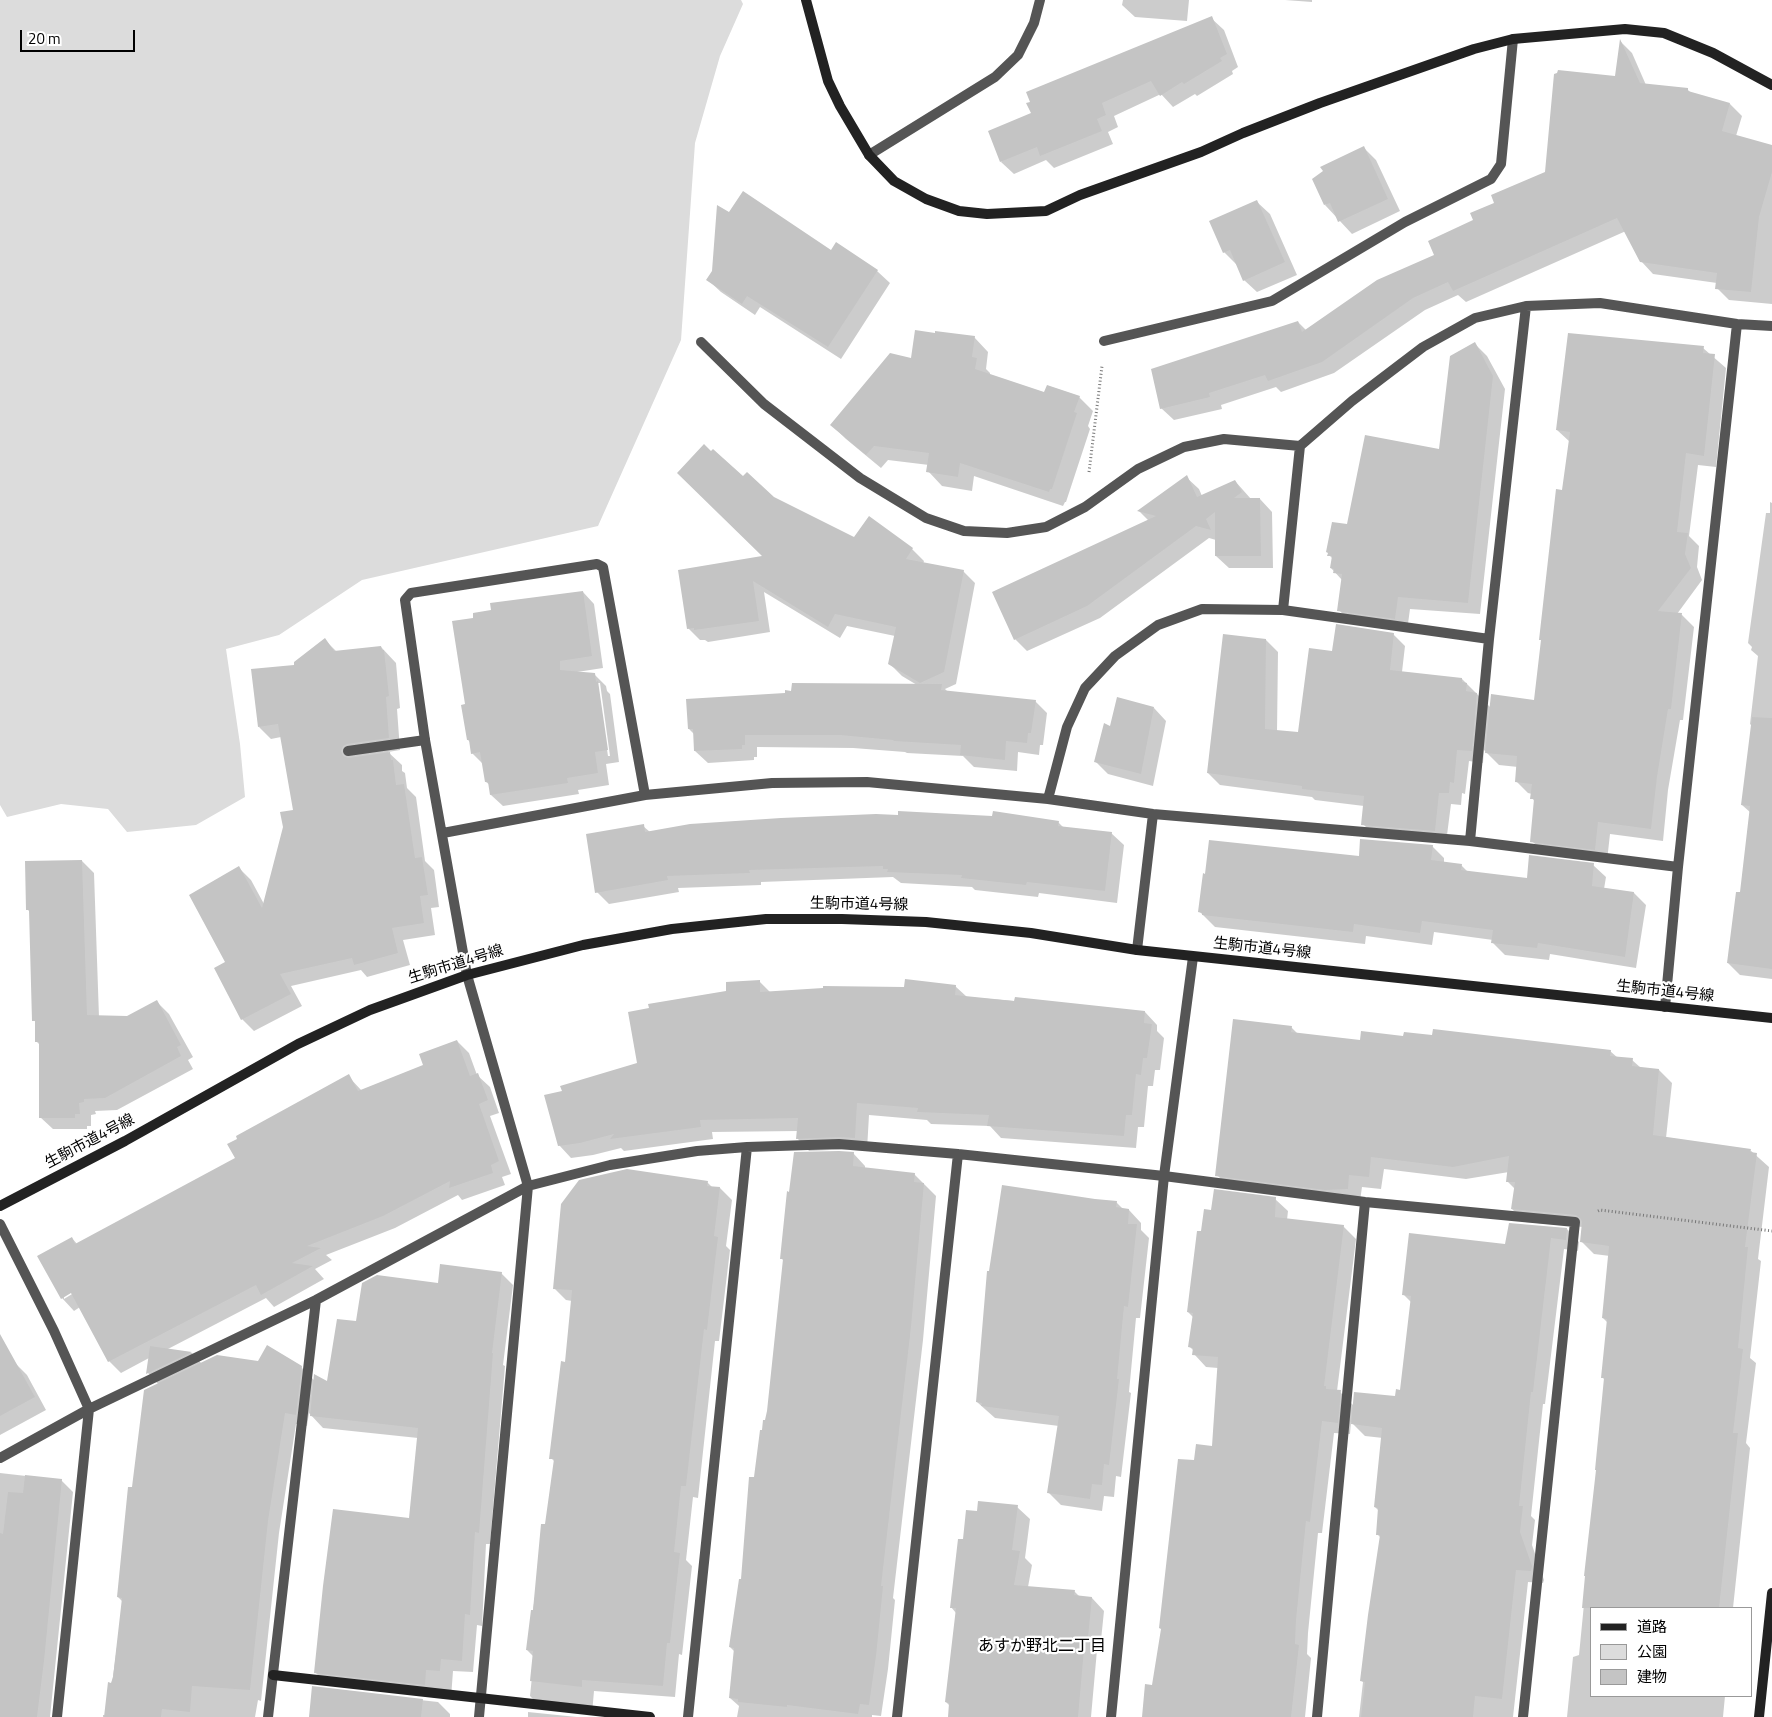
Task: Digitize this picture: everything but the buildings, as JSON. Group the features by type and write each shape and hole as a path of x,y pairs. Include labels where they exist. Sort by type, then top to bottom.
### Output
{"street":[{"path":"806,0 828,81 869,156 894,181 926,199 959,211 987,214 1046,211 1080,195 1201,152 1243,133 1320,103 1474,49 1513,39 1625,29 1664,33 1713,53 1772,85"},
{"path":"869,156 996,77 1018,55 1034,23 1040,0"},
{"path":"1104,342 1272,301 1405,222 1491,179 1501,164 1513,39"},
{"path":"1283,610 1300,446 1352,401 1423,347 1475,318 1526,306 1600,303 1737,324 1772,326"},
{"path":"1470,841 1489,639 1526,306"},
{"path":"1665,1007 1678,867 1737,324"},
{"path":"701,342 764,404 860,478 926,518 964,531 1007,533 1046,527 1085,507 1138,469 1184,447 1224,438 1300,446"},
{"path":"479,1717 528,1186 467,974 425,740 405,600 412,592 597,564 603,567 645,795"},
{"path":"1048,799 1067,727 1085,688 1115,656 1158,625 1202,609 1283,610 1489,639"},
{"path":"348,751 425,740"},
{"path":"443,833 645,795 772,783 867,782 1048,799 1154,814 1470,841 1678,867"},
{"path":"1137,950 1154,814"},
{"name":"生駒市道4号線","path":"0,1206 125,1141 298,1044 370,1010 467,974 583,945 672,929 766,919 926,922 1031,933 1193,957 1772,1018"},
{"path":"1111,1717 1164,1176 1193,957"},
{"path":"0,1458 89,1409 316,1300 528,1186 610,1165 696,1151 747,1147 839,1144 958,1154 1164,1176 1366,1202 1575,1222 1523,1717"},
{"path":"688,1717 747,1147"},
{"path":"897,1717 958,1154"},
{"path":"1317,1717 1366,1202"},
{"path":"0,1224 54,1331 89,1409 57,1717"},
{"path":"268,1717 316,1300"},
{"path":"1759,1717 1772,1593"},
{"path":"273,1675 650,1717"}],"path":[{"path":"1085,507 1104,342"},
{"path":"1575,1222 1600,1210 1772,1231"}],"green space":[{"path":"0,0 741,0 743,4 720,56 695,143 681,340 598,526 362,580 279,635 226,649 240,744 245,797 196,825 127,832 108,809 61,804 7,817 0,805"}],"district":[{"name":"あすか野北二丁目","path":"1042,1647"}]}
